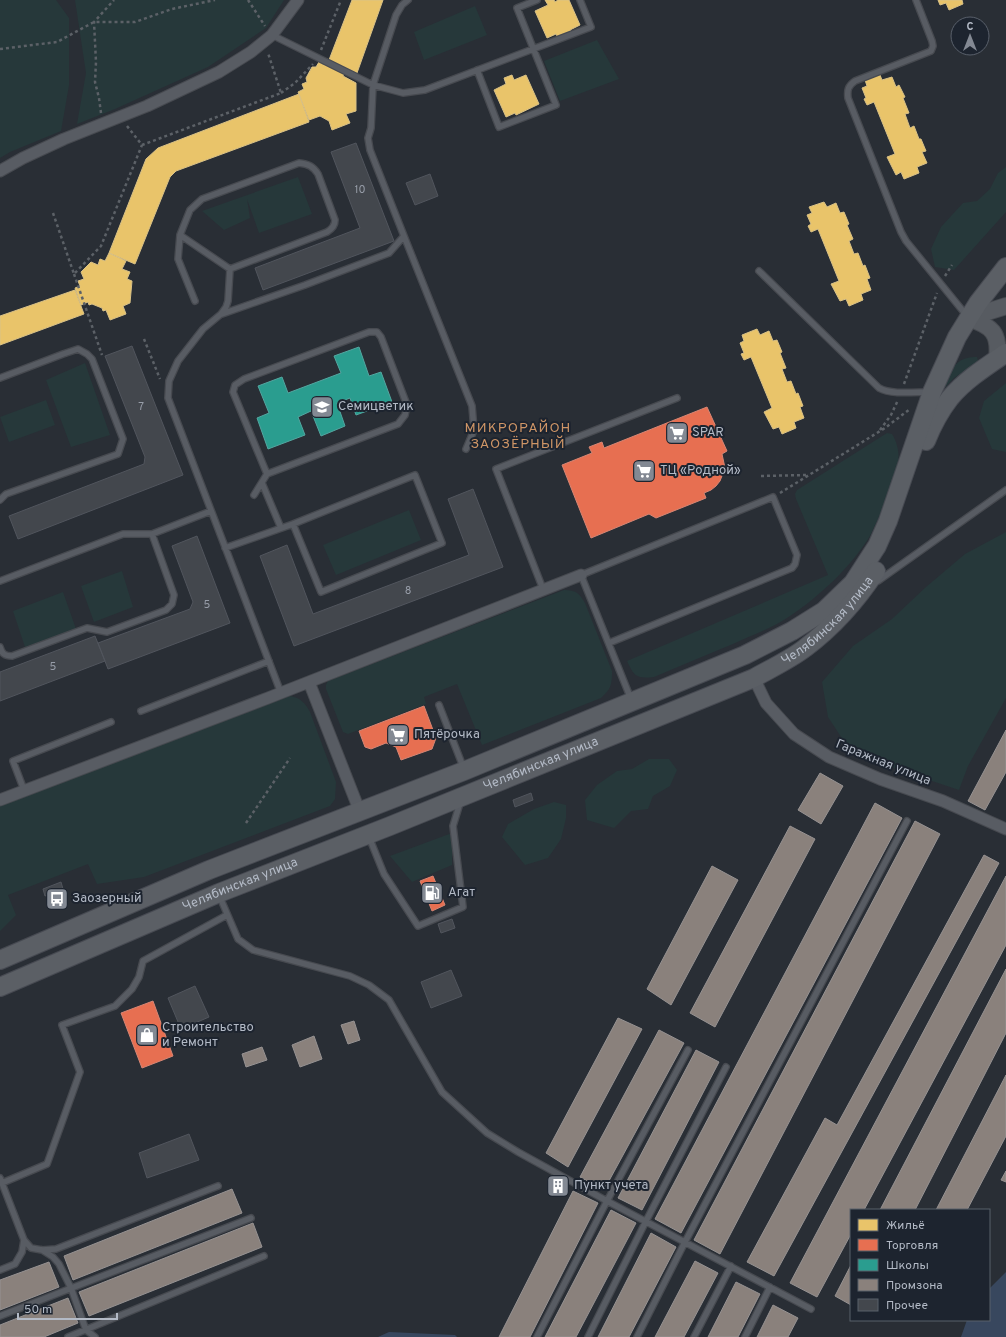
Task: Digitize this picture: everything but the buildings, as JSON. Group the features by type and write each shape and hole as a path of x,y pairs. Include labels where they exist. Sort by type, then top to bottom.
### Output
{"main road":[{"name":"Челябинская улица","path":"0,960 209,870 464,771 745,655 792,631 824,611 853,583 877,546 888,521 932,392 968,318 1006,267"},
{"name":"Челябинская улица","path":"0,987 219,893 369,835 754,678 804,649 832,624 862,591 877,569 897,522 923,447 940,412 951,397 1003,353"},
{"path":"745,655 754,678"},
{"path":"360,812 369,835"},
{"path":"209,870 219,893"},
{"path":"100,916 110,940"}],"street":[{"path":"0,171 23,158 102,123 177,93 237,62 268,38 298,0"},
{"path":"968,318 1006,306"},
{"path":"968,318 988,326 994,332 997,339 998,348 1003,353"},
{"path":"0,800 281,693 581,575"},
{"name":"Гаражная улица","path":"754,678 766,703 794,734 829,757 880,779 943,801 1006,829"},
{"path":"309,682 360,812"}],"lane":[{"path":"408,0 402,5 396,14 373,85 368,138 370,150 472,406 474,430 466,448"},
{"path":"477,70 499,127 556,105 517,8 537,0"},
{"path":"268,38 373,85 403,93 425,90 591,27 580,0"},
{"path":"916,0 932,41 933,46 930,51 855,81 850,85 847,91 848,98 901,232 906,241 968,318"},
{"path":"195,301 178,259 180,235 190,210 202,199 291,165 299,163 305,164 310,165 315,169 335,220 335,224 332,229 230,269"},
{"path":"180,235 230,269"},
{"path":"221,314 305,285 389,253 404,236"},
{"path":"230,269 228,301 226,308 203,329 178,361 169,381 168,398 281,693"},
{"path":"759,271 879,388 884,391 932,392"},
{"path":"254,495 267,474 398,424 405,414 407,405 381,337 377,332 369,332 244,379 235,384 233,392 267,474"},
{"path":"0,378 78,349 92,359 123,440 118,454 6,494 0,500"},
{"path":"543,589 496,469 677,398"},
{"path":"225,548 293,524 415,475 442,543 321,592 293,524"},
{"path":"262,483 281,528"},
{"path":"862,591 1006,490"},
{"path":"609,643 792,568 796,564 797,555 773,497 581,575 632,702"},
{"path":"0,581 123,534 152,534 211,511"},
{"path":"0,647 6,656 12,656 87,628 108,632 166,610 172,604 174,595 152,534"},
{"path":"141,711 269,661"},
{"path":"439,705 464,771"},
{"path":"24,790 13,761 111,722"},
{"path":"369,835 384,874 418,926 463,907 453,826 461,798"},
{"path":"637,1337 685,1242 907,821"},
{"path":"219,893 238,939 253,950 350,976 369,985 389,1000 442,1092 487,1133 607,1201 811,1309"},
{"path":"218,1186 56,1249 42,1250 31,1248 24,1240 1,1181 47,1164 80,1072 62,1025 115,1006 132,989 139,977 143,961 227,915"},
{"path":"537,1337 607,1201 688,1050"},
{"path":"588,1337 726,1067"},
{"path":"0,1316 251,1218"},
{"path":"0,1270 15,1264 22,1252 24,1240"},
{"path":"42,1250 53,1257 59,1264 71,1288 86,1330 95,1337"},
{"path":"68,1337 264,1256"},
{"path":"694,1337 731,1266"},
{"path":"745,1337 770,1287"}],"path":[{"path":"0,49 57,42 94,22 114,0"},
{"path":"94,22 135,22 172,9 215,0"},
{"path":"74,274 101,246 142,145 281,93 268,38 248,0"},
{"path":"94,22 96,62 94,82 99,98 102,123"},
{"path":"119,117 142,145"},
{"path":"53,213 102,355"},
{"path":"878,432 893,411 940,282 952,265"},
{"path":"144,339 168,398"},
{"path":"773,497 878,432 932,392"},
{"path":"760,476 807,476"},
{"path":"246,823 290,758"}],"shaded area":[{"path":"0,0 56,0 69,18 69,85 61,131 10,152 0,158"},
{"path":"75,0 284,0 266,28 208,67 115,109 77,124 86,73"},
{"path":"475,6 487,35 424,60 414,32"},
{"path":"597,40 619,79 560,101 544,61"},
{"path":"1006,167 1006,212 954,270 935,267 931,249 941,227 963,203 977,201 990,189 998,173"},
{"path":"298,177 312,214 259,233 247,199 250,218 224,230 202,211"},
{"path":"977,357 978,361 974,365 954,378 937,396 947,375 956,364 962,360"},
{"path":"85,363 110,435 71,447 46,380"},
{"path":"1006,383 1006,452 992,449 979,418 984,401"},
{"path":"46,400 55,425 9,442 0,417"},
{"path":"887,433 892,434 896,442 899,458 896,474 881,512 864,545 846,568 824,590 801,608 770,628 654,677 639,677 634,673 627,661 828,575 795,494 797,490"},
{"path":"409,510 421,540 336,575 323,545"},
{"path":"1006,532 1006,698 968,766 959,790 899,770 849,749 828,717 822,682 853,646 892,619 926,587 965,554"},
{"path":"122,571 133,607 94,622 81,586"},
{"path":"564,590 577,593 585,603 612,671 610,686 601,698 482,745 457,684 424,697 426,704 348,734 343,732 326,689 328,681"},
{"path":"63,592 76,629 25,647 13,611"},
{"path":"290,696 302,701 310,712 336,782 335,799 330,806 144,877 97,884 88,864 8,895 16,915 0,931 0,806"},
{"path":"649,759 669,759 677,770 670,786 653,796 648,809 631,811 614,828 587,820 585,800 597,785 617,771 632,769"},
{"path":"554,802 566,805 566,818 561,839 548,858 525,865 502,837 508,824 534,809"},
{"path":"452,833 452,865 412,882 390,856"}],"water":[{"path":"1006,1272 1006,1337 961,1337 967,1321 990,1321 990,1288"},
{"path":"389,1332 455,1335 457,1337 378,1337"}],"place":[{"name":"Семицветик","path":"322,407"},
{"name":"SPAR","path":"677,433"},
{"name":"ТЦ «Родной»","path":"644,471"},
{"name":"Пятёрочка","path":"398,735"},
{"name":"Агат","path":"432,893"},
{"name":"Заозерный","path":"57,899"},
{"name":"Строительство и Ремонт","path":"147,1035"},
{"name":"Пункт учета","path":"558,1186"}],"district":[{"name":"МИКРОРАЙОН ЗАОЗЁРНЫЙ","path":"518,436"}]}
